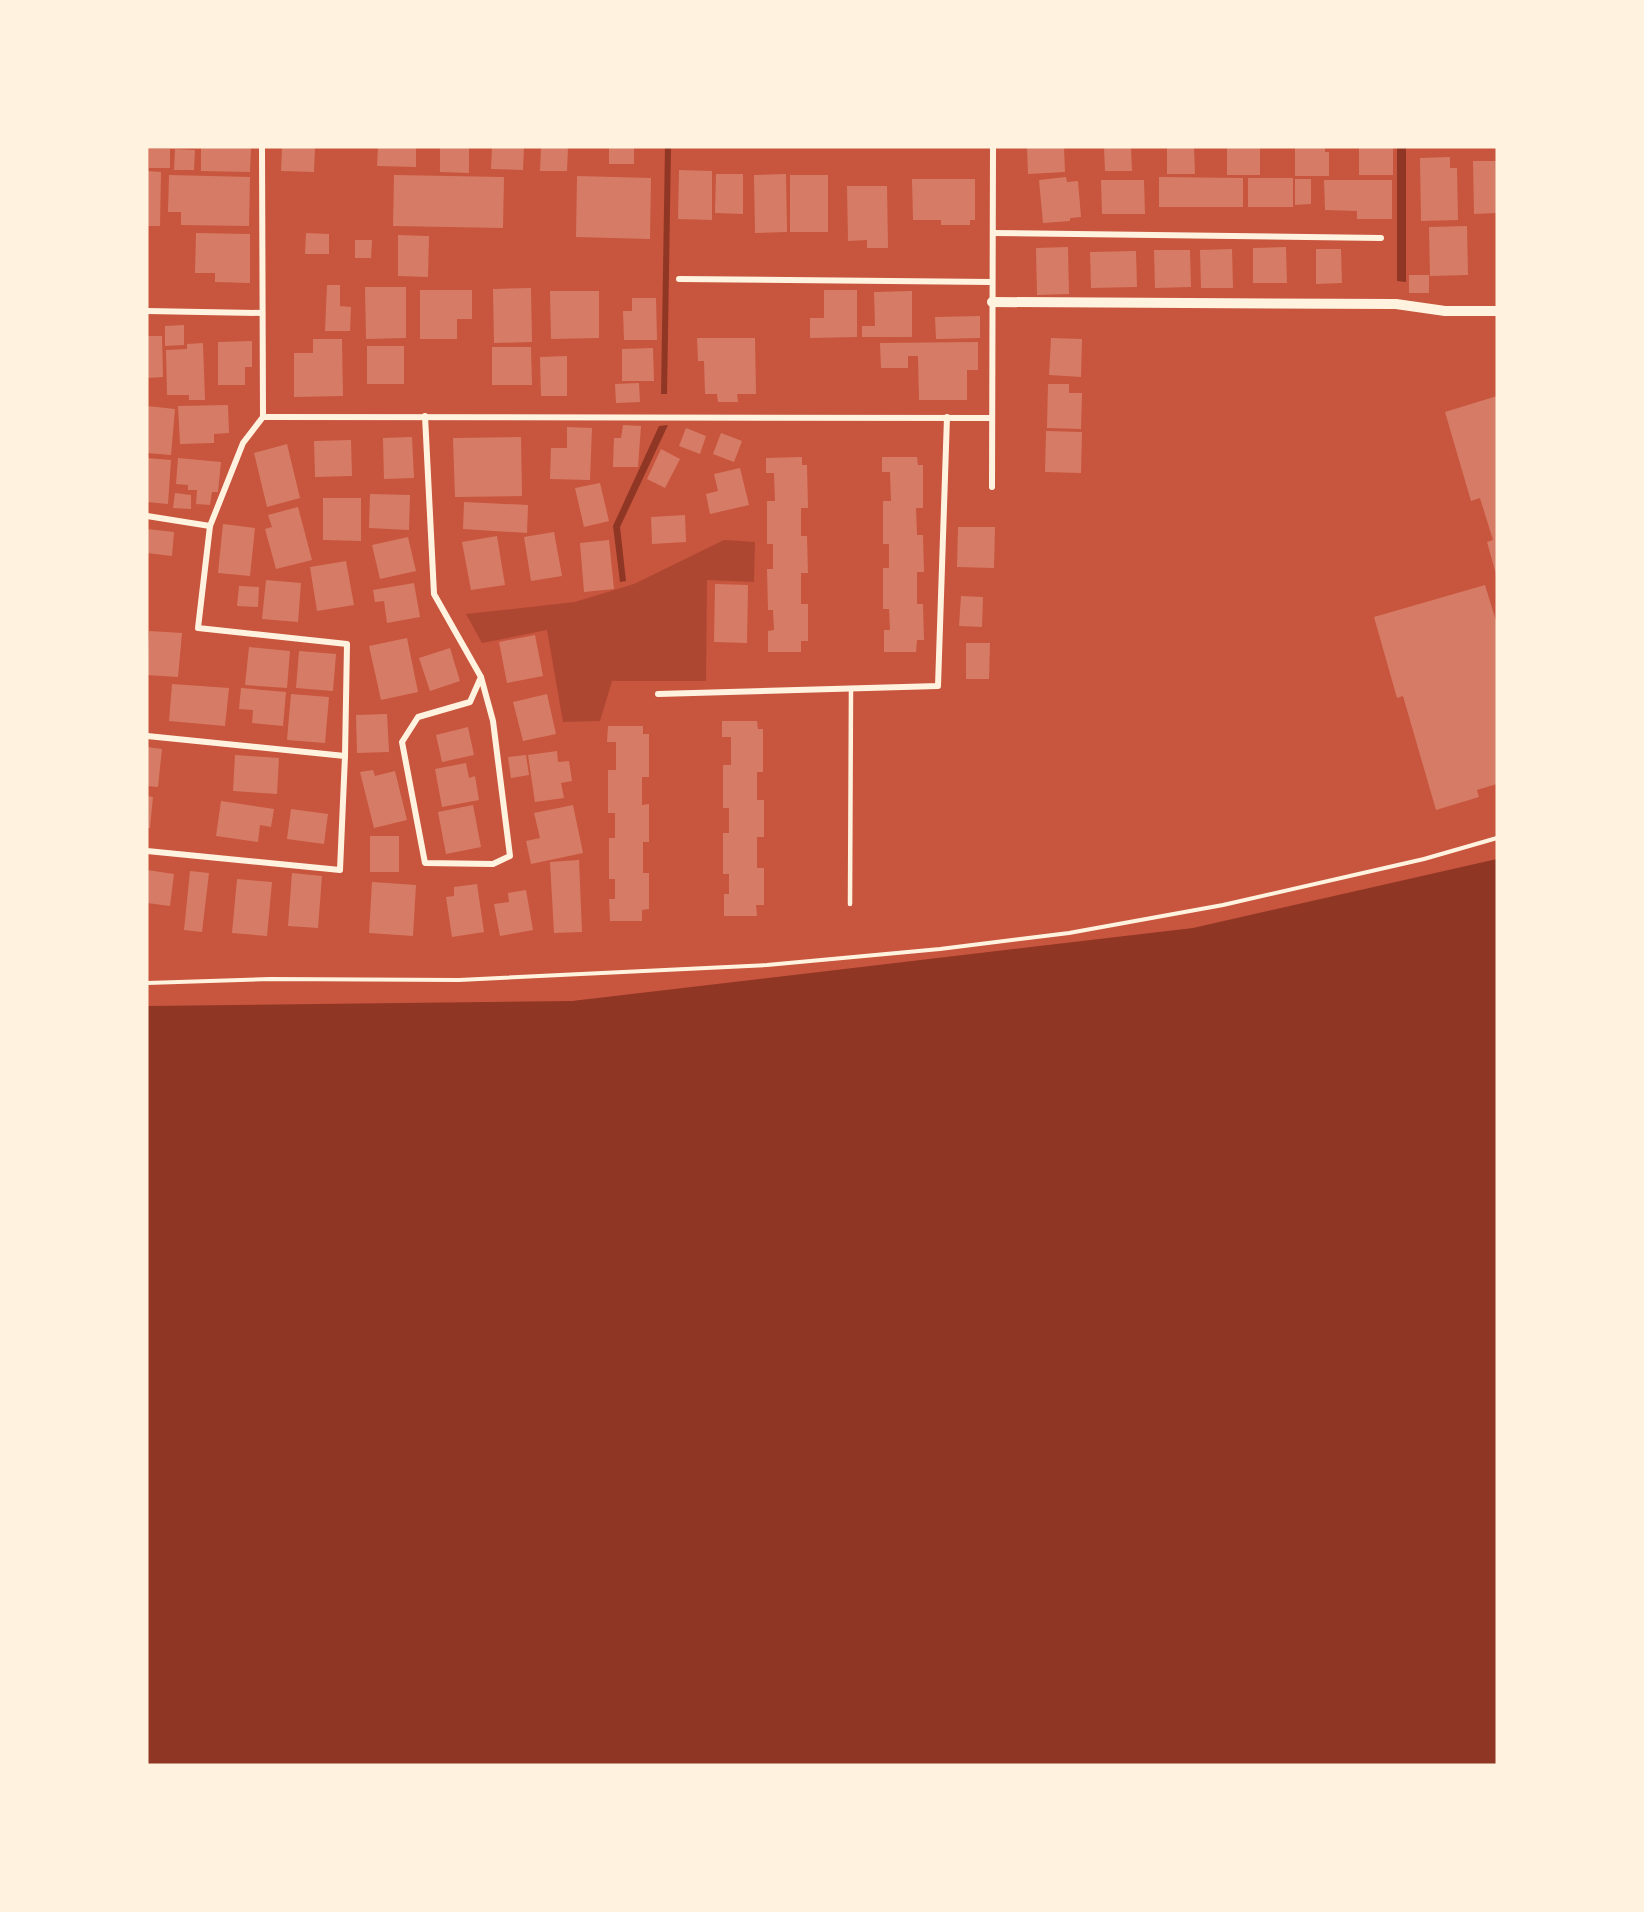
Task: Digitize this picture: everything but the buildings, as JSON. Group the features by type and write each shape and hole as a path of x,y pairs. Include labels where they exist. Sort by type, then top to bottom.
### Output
{"street":[{"path":"147,851 340,870 347,644 198,628 210,525 243,443 263,417 262,147"},
{"path":"992,487 993,147"},
{"path":"993,232 1381,238"},
{"path":"680,279 992,282"},
{"path":"992,302 1396,304 1445,311 1497,311"},
{"path":"147,310 262,313"},
{"path":"425,416 434,594 482,676 493,721 510,856 493,864 424,863 402,742 418,717 470,702 482,676"},
{"path":"263,417 991,418"},
{"path":"658,694 938,686 947,417"},
{"path":"147,516 210,525"},
{"path":"147,736 345,756"}],"lane":[{"path":"850,903 851,688"}],"path":[{"path":"147,983 270,979 471,980 767,965 940,949 1069,933 1223,905 1424,859 1497,838"}],"shaded area":[{"path":"665,147 671,147 667,394 661,394"},
{"path":"1397,147 1406,147 1406,282 1397,281"},
{"path":"668,425 620,527 626,581 620,582 613,526 659,426"},
{"path":"724,540 755,542 754,582 707,580 706,681 612,681 600,721 563,722 547,630 482,643 466,614 575,602 634,584"},
{"path":"1497,859 1497,1765 147,1765 147,1006 572,1001 1193,928"}]}
